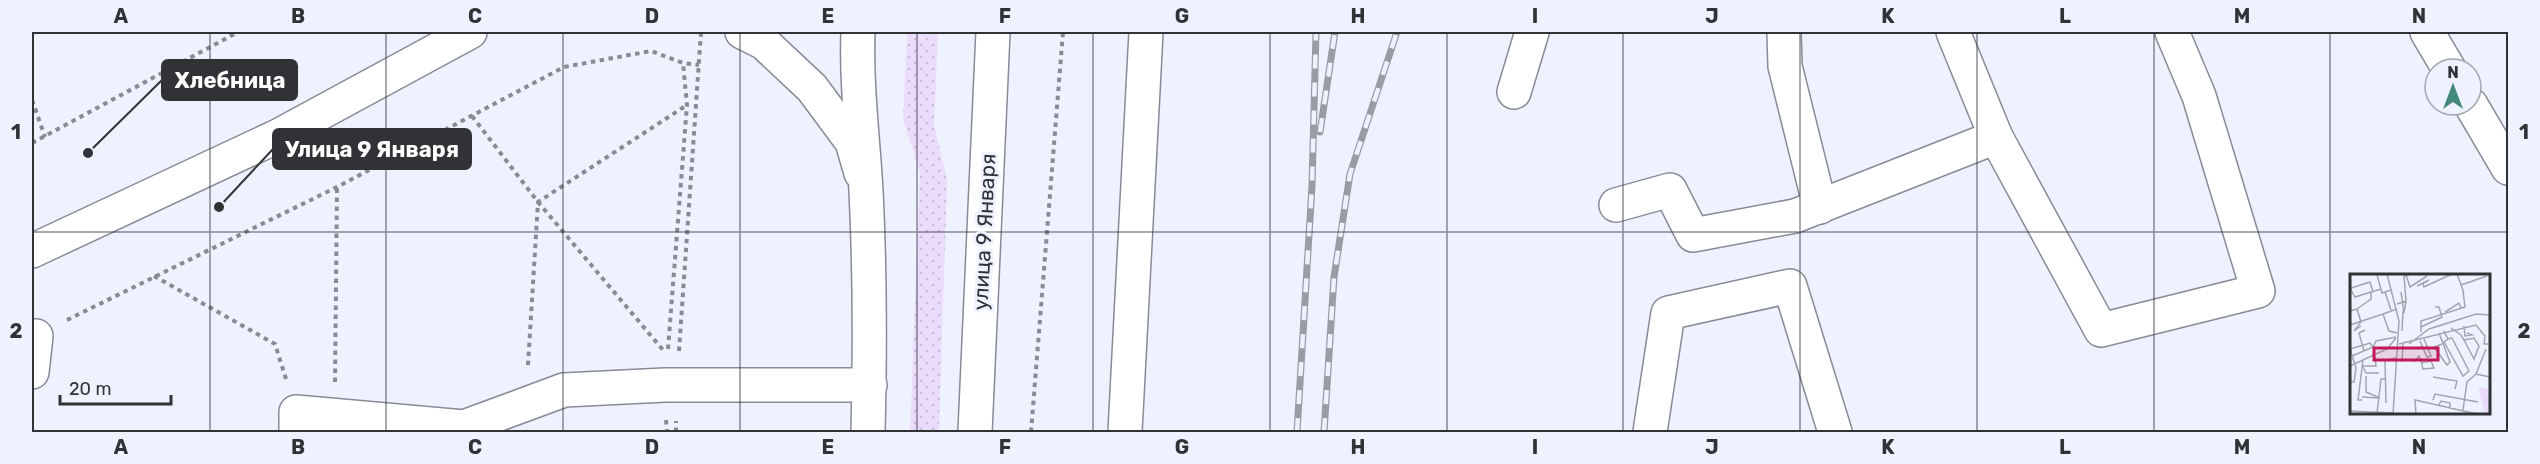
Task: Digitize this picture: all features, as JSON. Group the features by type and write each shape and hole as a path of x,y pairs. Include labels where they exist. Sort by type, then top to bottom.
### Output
{"main road":[{"path":"32,251 278,136 470,32"},
{"path":"742,32 764,43 812,88 852,142 866,193"},
{"path":"858,32 857,57 866,193 870,385 868,432"},
{"name":"улица 9 Января","path":"975,432 993,32"},
{"path":"1125,432 1146,32"},
{"path":"1514,92 1532,32"},
{"path":"1784,32 1785,66 1820,207"},
{"path":"1953,32 1996,137 2101,330 2258,291 2199,96 2172,32"},
{"path":"2427,32 2442,57"},
{"path":"2478,117 2508,168"},
{"path":"1616,205 1670,190 1693,235 1795,216 1996,137"},
{"path":"1650,432 1668,313 1790,286 1835,432"},
{"path":"32,372 36,336"},
{"path":"296,422 334,416 462,430 564,390 677,385 870,385"}],"path":[{"path":"32,143 238,32"},
{"path":"676,432 677,385 702,32"},
{"path":"1031,432 1063,32"},
{"path":"36,336 153,276 337,187 564,67 651,51 683,63 699,65"},
{"path":"472,116 538,202 668,355 687,105 683,63"},
{"path":"32,100 45,137"},
{"path":"538,202 687,105"},
{"path":"334,416 337,187"},
{"path":"526,404 538,202"},
{"path":"153,276 275,344 296,422"}],"shaded area":[{"path":"907,32 938,32 934,125 947,180 939,432 910,432 920,173 903,119"}],"railway":[{"path":"1297,432 1312,186 1316,32"},
{"path":"1320,132 1335,32"},
{"path":"1324,432 1334,277 1350,174 1397,32"}],"place":[{"name":"Хлебница","path":"88,153"},
{"name":"Улица 9 Января","path":"219,207"}]}
